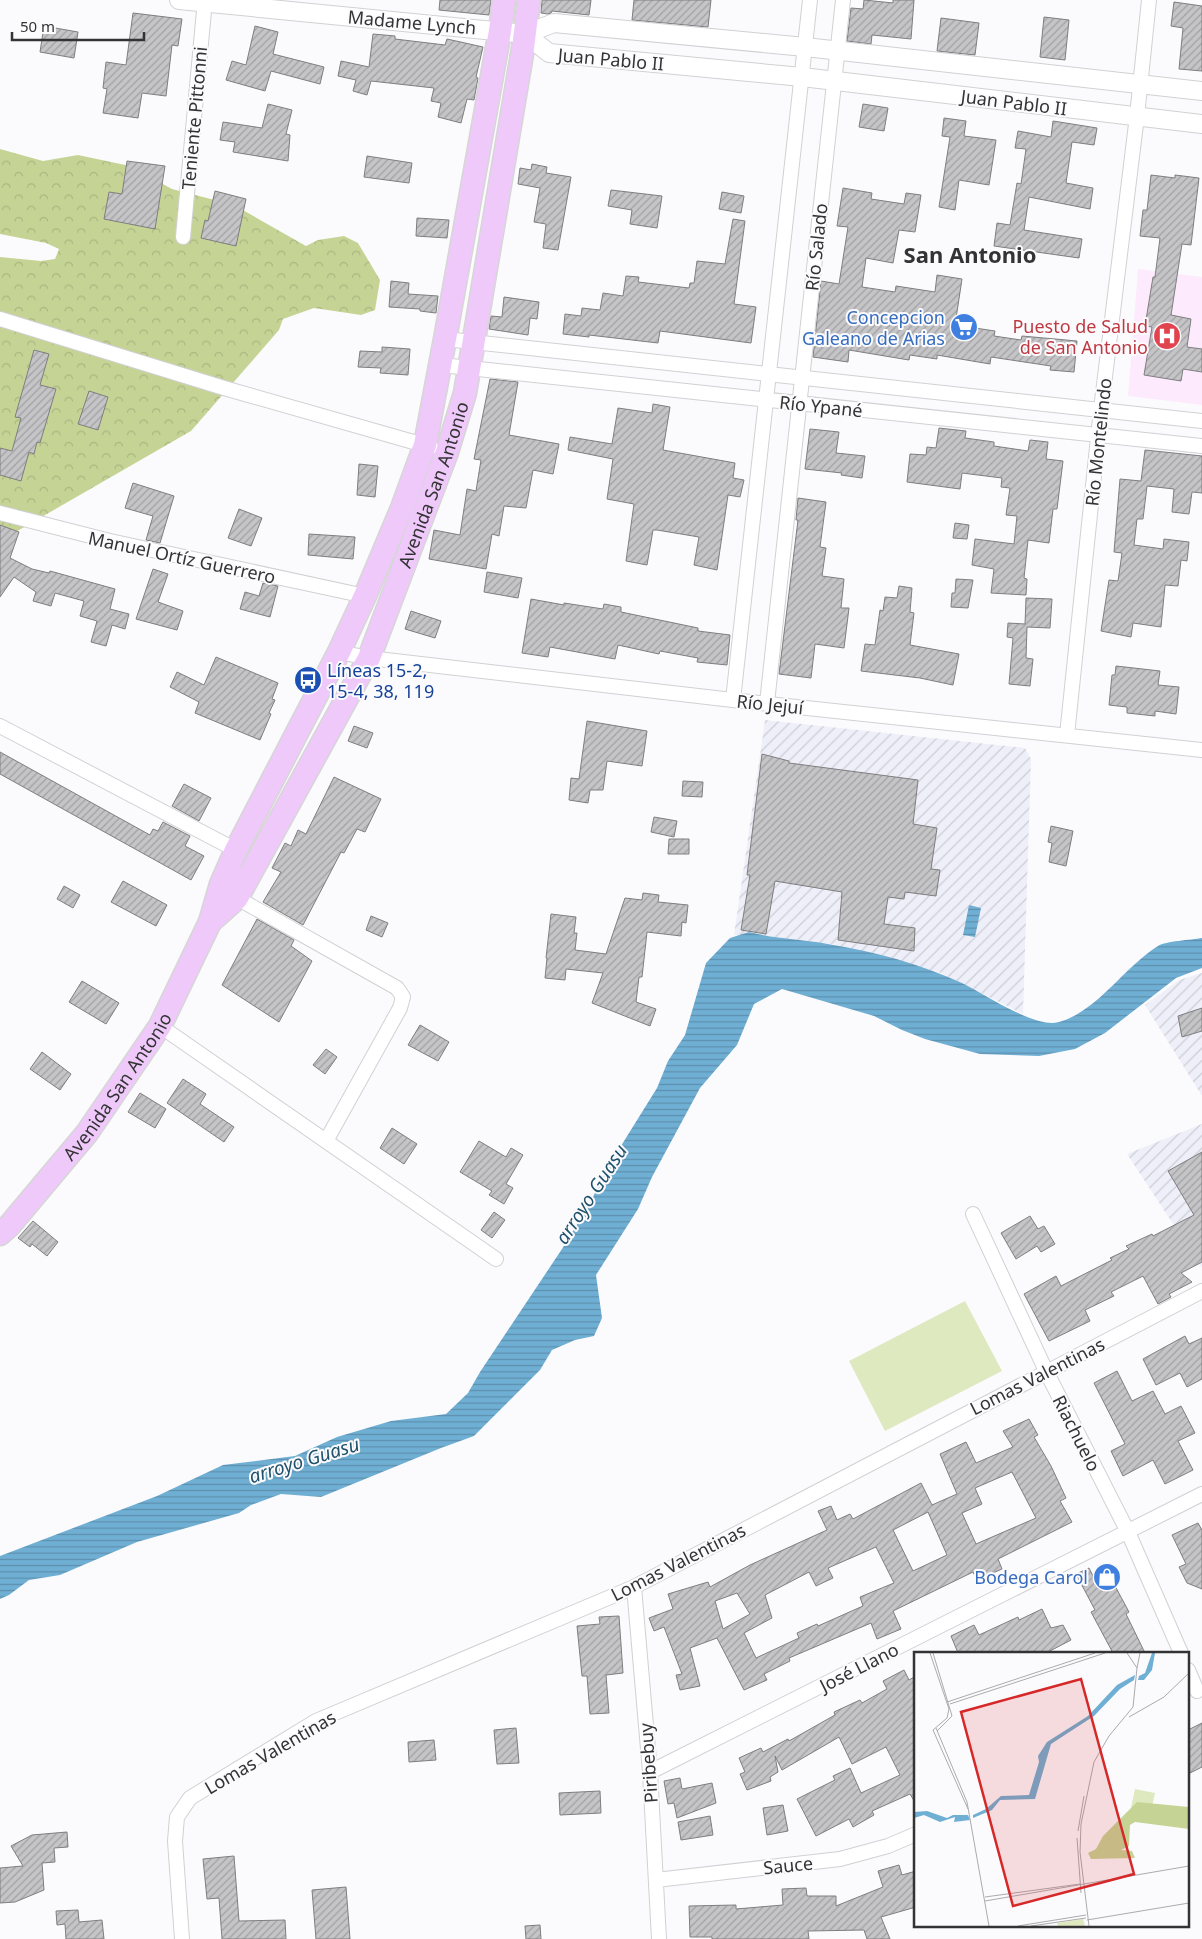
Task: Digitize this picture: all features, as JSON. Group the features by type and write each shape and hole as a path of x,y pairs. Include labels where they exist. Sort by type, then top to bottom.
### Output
{"main road":[{"name":"Avenida San Antonio","path":"0,1234 9,1226 87,1133 160,1026 210,922 221,884 236,850 340,652 402,508 425,445 441,365 504,0"},
{"name":"Avenida San Antonio","path":"210,922 237,898 369,658 447,452 465,393 525,34 529,0"}],"street":[{"name":"Madame Lynch","path":"179,0 205,1 525,34"},
{"name":"Río Salado","path":"732,700 810,0"},
{"name":"Río Salado","path":"767,703 843,0"},
{"name":"Río Montelindo","path":"1067,736 1101,409 1140,84 1148,0"},
{"name":"Teniente Pittonni","path":"183,237 205,1"},
{"name":"Juan Pablo II","path":"525,34 554,24 805,47 1202,92"},
{"name":"Juan Pablo II","path":"525,34 549,53 834,80 1202,124"},
{"path":"0,320 224,388 447,452"},
{"name":"Río Ypané","path":"445,340 769,373 1202,421"},
{"name":"Río Ypané","path":"441,365 1202,446"},
{"name":"Manuel Ortíz Guerrero","path":"0,513 110,541 365,596"},
{"name":"Río Jejuí","path":"340,652 369,658 732,700 1202,750"},
{"path":"0,726 236,850"},
{"path":"237,898 397,988 403,997 400,1008 326,1141"},
{"path":"160,1026 496,1259"},
{"name":"Riachuelo","path":"973,1214 1046,1371 1128,1532 1181,1652"},
{"name":"Lomas Valentinas","path":"182,1939 175,1841 177,1817 190,1798 316,1722 634,1587 1202,1291"},
{"name":"José Llano","path":"650,1772 1202,1494"},
{"name":"Piribebuy","path":"634,1587 650,1772 659,1939"},
{"path":"1190,1676 1196,1692"},
{"name":"Sauce","path":"656,1880 840,1859 888,1846 914,1835"}],"shaded area":[{"name":"Puesto de Salud de San Antonio","path":"1138,269 1202,277 1202,405 1128,396"},
{"path":"765,720 1025,748 1031,759 1023,1014 941,973 891,959 833,944 734,935"},
{"path":"1202,973 1202,1096 1145,1005 1179,980"},
{"path":"1202,1124 1202,1268 1127,1154"}],"green space":[{"path":"0,149 43,161 78,155 130,166 172,189 234,205 306,246 318,240 344,236 358,243 380,280 375,310 361,315 314,308 283,319 279,330 191,431 0,541 0,257 41,261 55,259 59,249 46,243 0,234"},
{"path":"965,1301 1002,1371 885,1431 849,1361"}],"water":[{"path":"969,905 981,908 975,937 963,935"},
{"name":"arroyo Guasu","path":"749,932 818,942 896,959 946,976 1024,1016 1049,1023 1059,1022 1086,1008 1134,965 1162,944 1202,938 1202,968 1176,978 1105,1033 1075,1049 1039,1056 980,1054 925,1039 874,1016 782,989 754,1004 737,1045 700,1088 652,1177 638,1209 596,1275 602,1318 594,1336 575,1340 552,1350 540,1370 474,1436 321,1497 281,1494 251,1505 239,1513 137,1542 60,1575 29,1580 9,1595 0,1599 0,1556 157,1496 223,1465 295,1456 337,1437 391,1421 446,1414 468,1393 562,1249 591,1201 606,1170 657,1088 668,1061 685,1035 706,963 730,938"}],"building":[{"path":"440,0 491,0 489,15 439,10"},
{"path":"542,0 591,0 589,15 552,11 548,14 541,13"},
{"path":"634,0 711,0 708,27 632,20"},
{"path":"864,0 893,3 893,0 914,0 911,39 872,35 871,44 847,41 851,8 863,9"},
{"path":"1174,2 1202,6 1202,71 1179,69 1183,28 1171,26"},
{"path":"133,13 182,19 178,46 172,45 166,96 142,93 138,118 103,113 107,89 103,88 106,62 126,65"},
{"path":"1044,17 1069,20 1065,60 1040,57"},
{"path":"941,18 979,23 975,55 937,51"},
{"path":"44,26 78,32 74,58 40,52"},
{"path":"255,26 278,32 273,54 324,67 320,84 271,71 265,91 226,80 232,61 246,65"},
{"path":"373,34 395,36 395,39 445,45 447,39 483,47 476,77 478,78 474,100 467,99 461,123 438,117 441,103 431,101 434,88 371,81 367,95 353,91 356,80 338,76 341,61 369,67"},
{"path":"268,104 292,110 286,134 290,135 288,161 233,152 235,142 220,140 223,122 262,128"},
{"path":"863,104 888,108 884,131 859,127"},
{"path":"944,118 966,121 964,136 996,140 989,185 959,180 955,210 939,207 950,137 942,136"},
{"path":"1053,121 1097,128 1094,145 1072,142 1066,183 1093,188 1090,209 1029,197 1024,230 1082,239 1079,258 994,246 997,223 1010,225 1017,183 1021,184 1026,149 1015,148 1018,131 1051,137"},
{"path":"367,156 412,163 409,183 364,177"},
{"path":"127,161 165,166 155,229 104,219 109,192 122,194"},
{"path":"532,164 547,167 546,173 571,177 558,250 543,248 546,224 534,222 540,188 518,184 520,168 531,170"},
{"path":"1151,175 1199,178 1191,245 1182,244 1171,315 1191,319 1187,347 1202,349 1202,372 1183,369 1181,381 1144,375 1152,327 1145,326 1153,277 1155,277 1160,238 1140,236 1143,210 1147,210"},
{"path":"843,188 872,193 871,199 904,204 906,193 921,195 915,232 899,230 893,263 866,258 862,287 895,292 896,286 935,292 937,275 962,279 955,325 995,331 994,336 1021,340 1022,336 1077,341 1074,372 1050,370 1051,366 991,357 990,364 937,355 937,359 910,355 909,360 849,350 848,362 813,357 821,281 839,284 848,227 837,226"},
{"path":"611,190 662,196 657,228 630,224 632,210 608,206"},
{"path":"215,191 246,199 236,246 201,238 205,220 208,221"},
{"path":"722,192 744,196 741,213 719,209"},
{"path":"417,218 449,220 447,238 416,236"},
{"path":"733,219 745,221 734,304 756,307 751,343 660,331 658,343 563,334 565,314 581,316 582,308 600,310 603,293 623,296 626,276 639,277 638,282 689,288 690,283 694,283 697,261 725,264"},
{"path":"391,281 409,283 408,294 438,296 436,313 420,311 420,309 389,307"},
{"path":"504,297 539,302 537,319 530,318 528,335 489,329 491,316 502,317"},
{"path":"382,347 410,349 408,375 380,373 381,368 358,367 360,351 382,352"},
{"path":"34,350 49,354 40,385 56,389 40,443 37,442 34,454 29,452 21,481 0,475 0,448 12,451 21,418 15,417"},
{"path":"490,379 518,382 509,435 559,444 553,474 533,470 526,508 504,506 499,536 492,534 486,569 429,559 434,530 460,535 467,489 476,491 481,460 474,459"},
{"path":"89,391 108,397 98,430 78,424"},
{"path":"653,404 670,407 663,450 735,463 733,478 744,480 740,497 728,495 717,570 694,565 699,537 657,530 653,530 647,565 626,561 634,504 607,499 613,459 568,450 570,437 612,444 618,408 652,413"},
{"path":"939,428 966,431 965,438 994,442 994,446 1028,451 1030,440 1048,442 1046,459 1063,461 1057,509 1053,509 1049,543 1028,540 1024,578 1027,579 1026,595 991,593 994,569 972,565 975,539 1014,544 1017,516 1006,515 1010,488 1001,487 1002,478 962,473 960,489 907,482 910,454 926,455 927,447 936,448"},
{"path":"810,429 839,432 836,453 865,456 862,478 841,475 842,473 805,469"},
{"path":"1145,450 1202,456 1202,493 1192,492 1189,514 1172,512 1174,489 1147,486 1143,519 1137,519 1134,545 1163,549 1164,539 1189,542 1187,561 1181,560 1178,586 1165,585 1161,627 1133,623 1131,637 1101,631 1109,580 1118,581 1122,553 1114,552 1120,479 1141,481"},
{"path":"359,464 378,466 375,497 357,495"},
{"path":"133,483 174,496 160,543 146,540 153,516 125,508"},
{"path":"798,498 826,502 820,547 826,548 822,576 844,579 841,608 849,608 844,648 815,644 811,678 779,674 798,520 796,520"},
{"path":"239,509 262,518 251,546 228,538"},
{"path":"955,523 969,525 967,539 953,538"},
{"path":"0,525 19,532 10,558 32,569 49,573 50,571 115,589 110,609 129,614 125,629 112,625 106,646 91,642 97,621 80,616 84,601 55,593 51,606 33,601 36,592 14,577 0,597"},
{"path":"309,534 355,537 353,559 308,555"},
{"path":"153,569 168,574 158,602 183,611 177,630 136,619"},
{"path":"487,572 522,578 518,598 484,592"},
{"path":"956,579 973,580 968,608 951,607"},
{"path":"263,583 278,586 270,617 240,609 245,592 259,596"},
{"path":"899,586 912,588 910,612 914,613 910,645 959,654 953,685 920,678 861,671 865,644 875,645 880,610 883,611 885,597 897,598"},
{"path":"1026,598 1052,599 1050,628 1027,627 1026,658 1033,659 1030,686 1009,684 1013,638 1007,637 1008,623 1025,624"},
{"path":"531,599 603,609 604,604 621,607 621,612 698,628 698,631 730,635 727,665 697,662 698,658 660,651 659,654 618,645 615,659 550,647 548,657 522,653"},
{"path":"411,611 441,621 435,638 405,629"},
{"path":"216,657 278,683 272,699 275,700 269,713 271,714 260,740 195,713 199,702 170,687 177,672 204,685"},
{"path":"1116,666 1160,671 1158,685 1179,687 1176,714 1155,711 1155,716 1127,713 1127,707 1109,705 1112,675 1115,675"},
{"path":"587,721 647,731 642,766 607,761 603,790 590,790 588,803 569,800 571,778 579,779"},
{"path":"354,726 373,733 367,748 348,741"},
{"path":"0,752 150,835 153,829 158,831 163,822 190,836 185,846 204,856 191,880 0,774"},
{"path":"762,754 789,761 789,763 918,780 913,824 937,828 931,869 940,870 936,896 905,892 904,899 888,897 884,924 915,928 914,951 838,940 842,892 775,881 766,934 741,930 750,875 747,875"},
{"path":"334,777 381,799 365,832 357,829 344,853 341,852 303,925 263,902 281,872 272,868 285,843 291,846 298,830 306,834"},
{"path":"683,781 703,782 702,797 682,796"},
{"path":"184,784 211,798 199,821 172,806"},
{"path":"654,817 677,821 674,837 651,832"},
{"path":"1051,826 1073,831 1066,866 1049,862 1052,843 1048,842"},
{"path":"669,839 689,839 689,854 668,854"},
{"path":"123,881 167,905 156,926 111,902"},
{"path":"64,886 80,895 73,908 57,899"},
{"path":"643,893 659,895 658,902 688,905 686,923 682,922 681,936 647,932 642,977 639,977 636,1002 656,1009 650,1026 592,1003 603,973 566,969 565,980 545,978 551,914 576,917 574,933 577,933 575,950 606,954 625,898 642,900"},
{"path":"371,916 388,923 382,937 366,930"},
{"path":"257,919 294,940 291,946 312,961 279,1022 222,985"},
{"path":"82,981 119,1003 106,1024 69,1002"},
{"path":"1202,1008 1202,1031 1182,1037 1178,1016"},
{"path":"420,1025 449,1042 438,1061 408,1045"},
{"path":"326,1049 337,1057 325,1074 313,1065"},
{"path":"42,1052 71,1074 60,1090 30,1069"},
{"path":"183,1079 206,1094 200,1104 234,1127 224,1142 167,1103"},
{"path":"140,1093 166,1109 155,1128 128,1112"},
{"path":"392,1128 417,1144 404,1164 380,1148"},
{"path":"479,1141 506,1157 511,1148 523,1155 506,1184 513,1188 504,1204 489,1195 492,1191 460,1172"},
{"path":"1202,1152 1202,1262 1181,1273 1192,1282 1169,1294 1171,1297 1158,1304 1143,1276 1111,1292 1114,1296 1085,1310 1090,1321 1049,1341 1024,1294 1056,1276 1061,1286 1112,1260 1110,1258 1129,1249 1126,1246 1152,1234 1153,1236 1194,1215 1168,1171"},
{"path":"494,1212 505,1220 492,1238 481,1230"},
{"path":"1030,1216 1038,1229 1044,1226 1055,1244 1041,1252 1037,1246 1016,1259 1001,1233"},
{"path":"33,1221 58,1242 47,1256 32,1244 30,1247 18,1238"},
{"path":"1185,1336 1189,1344 1202,1338 1202,1379 1187,1387 1180,1373 1156,1385 1143,1359"},
{"path":"1117,1371 1132,1401 1153,1391 1165,1414 1181,1406 1195,1433 1178,1441 1193,1470 1165,1484 1153,1460 1123,1476 1111,1451 1125,1444 1094,1383"},
{"path":"1029,1419 1038,1435 1034,1437 1051,1466 1066,1498 1060,1501 1072,1522 998,1559 1002,1569 977,1580 973,1572 893,1611 901,1629 877,1639 871,1623 789,1658 790,1661 764,1674 767,1680 744,1690 717,1638 690,1648 700,1686 680,1690 676,1675 682,1674 664,1627 654,1631 649,1618 673,1609 668,1594 708,1582 710,1587 750,1565 827,1530 818,1511 831,1506 837,1520 850,1514 853,1519 921,1483 932,1505 957,1494 940,1454 966,1442 976,1463 1013,1447 1003,1431","holes":["1012,1472 1036,1518 976,1544 962,1513 982,1504 975,1488","928,1512 947,1555 913,1571 893,1530","876,1547 894,1583 860,1597 863,1606 797,1633 799,1638 756,1658 744,1633 772,1618 765,1595 809,1572 816,1586 833,1578 828,1568","737,1593 750,1614 723,1629 715,1601"]},
{"path":"1198,1523 1202,1530 1202,1589 1187,1583 1179,1567 1186,1564 1172,1535"},
{"path":"1089,1568 1094,1578 1107,1571 1129,1612 1126,1614 1145,1652 1112,1652 1091,1612 1095,1610 1076,1574"},
{"path":"1042,1609 1051,1628 1063,1625 1071,1640 1048,1652 958,1652 951,1636 974,1625 979,1635 1018,1617 1019,1620"},
{"path":"619,1616 623,1673 606,1675 609,1713 590,1714 587,1676 582,1676 577,1626 600,1624 599,1617"},
{"path":"904,1670 909,1680 914,1677 914,1801 910,1794 872,1811 874,1815 853,1827 849,1819 816,1836 797,1799 835,1780 833,1776 850,1768 861,1793 900,1775 886,1747 852,1764 839,1737 782,1770 775,1756 778,1772 770,1777 771,1781 747,1790 740,1774 745,1772 739,1758 761,1748 763,1752 788,1739 789,1741 835,1715 834,1712 860,1700 862,1703 887,1689 883,1681"},
{"path":"1202,1723 1202,1767 1190,1773 1190,1729"},
{"path":"516,1728 519,1763 497,1764 494,1730"},
{"path":"434,1740 436,1760 409,1762 408,1742"},
{"path":"680,1778 682,1789 712,1783 716,1803 677,1818 674,1803 668,1804 664,1781"},
{"path":"600,1791 601,1813 560,1815 559,1793"},
{"path":"783,1805 788,1831 767,1835 763,1808"},
{"path":"710,1816 713,1835 681,1840 678,1822"},
{"path":"67,1832 68,1847 54,1848 55,1862 42,1863 44,1890 15,1902 0,1903 0,1868 23,1866 11,1846 32,1835"},
{"path":"234,1856 239,1921 285,1920 286,1939 222,1939 219,1898 207,1899 203,1859"},
{"path":"899,1865 902,1875 914,1872 914,1908 881,1917 890,1939 867,1939 864,1930 808,1931 809,1939 712,1939 712,1937 690,1937 689,1906 736,1905 736,1909 783,1905 782,1889 806,1888 807,1896 836,1896 836,1906 883,1887 878,1871"},
{"path":"346,1887 350,1939 316,1939 312,1890"},
{"path":"78,1910 79,1922 102,1920 104,1939 66,1939 65,1924 57,1925 56,1911"},
{"path":"540,1925 541,1939 526,1939 525,1926"}],"place":[{"name":"Concepcion Galeano de Arias","path":"964,327"},
{"name":"Puesto de Salud de San Antonio","path":"1167,336"},
{"name":"Líneas 15-2, 15-4, 38, 119","path":"308,680"},
{"name":"Bodega Carol","path":"1107,1577"}],"district":[{"name":"San Antonio","path":"970,254"}]}
